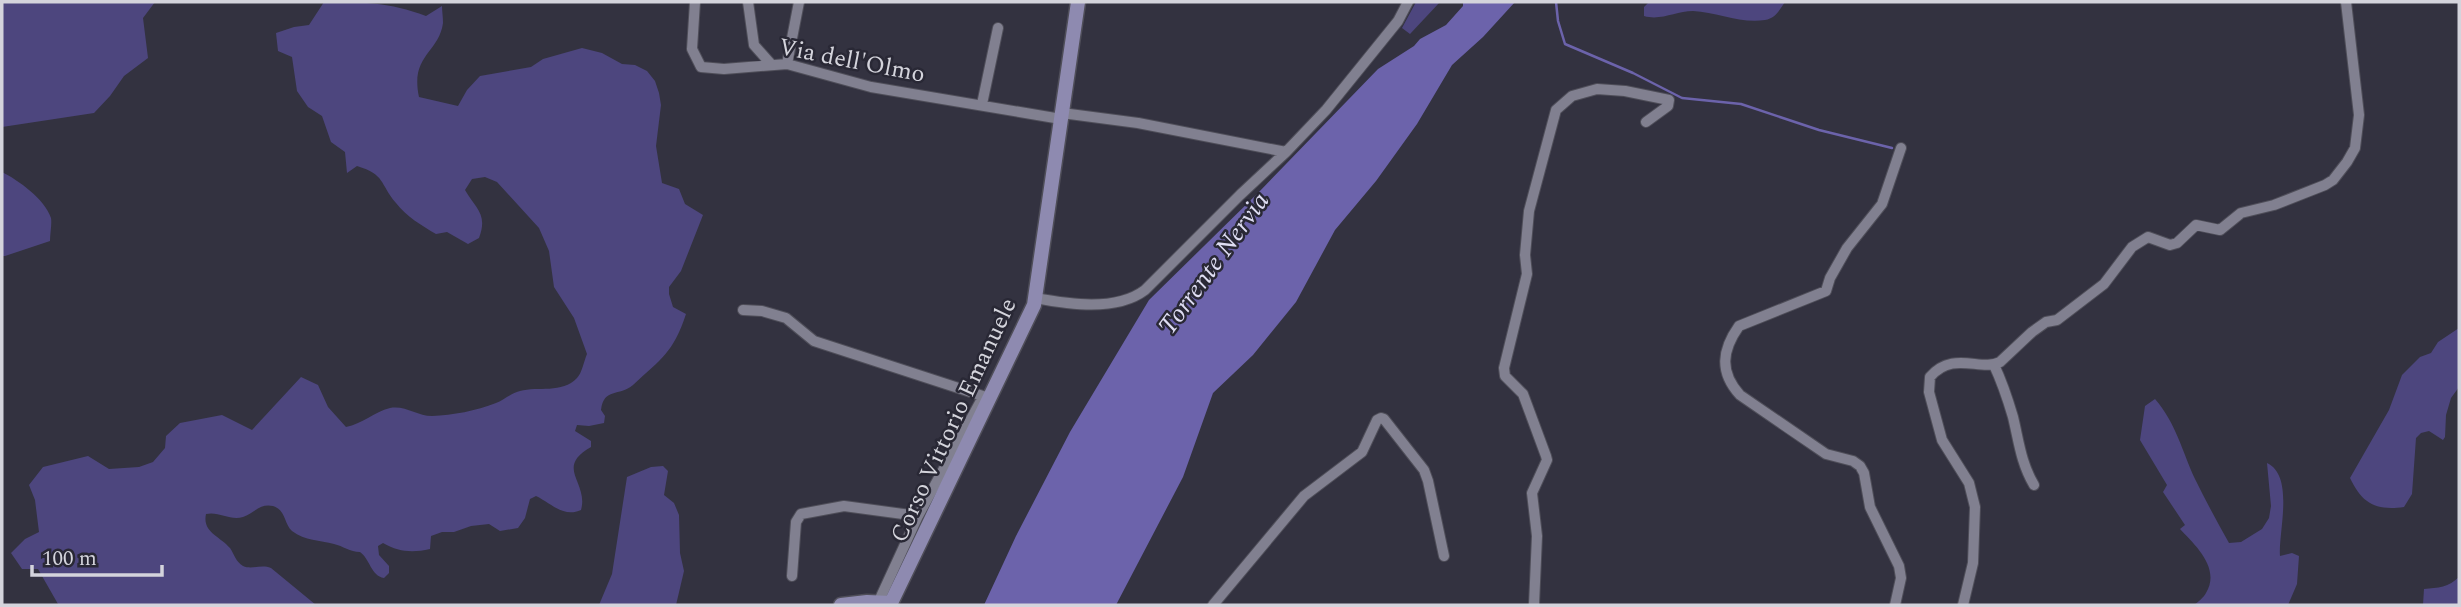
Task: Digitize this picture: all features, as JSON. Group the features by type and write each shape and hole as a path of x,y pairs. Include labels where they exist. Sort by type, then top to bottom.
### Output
{"main road":[{"name":"Corso Vittorio Emanuele","path":"884,604 1034,305 1078,2"},
{"path":"841,605 884,604"}],"street":[{"name":"Via dell'Olmo","path":"695,2 692,49 701,67 724,69 787,64 871,87 1062,116 1138,124 1286,152"},
{"path":"748,2 754,45 771,64"},
{"path":"787,64 799,2"},
{"path":"1035,298 1101,303 1121,302 1137,296 1326,110 1398,21 1408,2"},
{"path":"1963,605 1973,563 1975,507 1969,483 1942,440 1928,383 1934,371 1956,363 1994,365 2032,332 2046,322 2057,320 2104,284 2123,257 2142,239 2148,237 2170,245 2177,243 2196,225 2220,230 2241,213 2293,199 2333,180 2355,148 2358,134 2359,115 2346,2"},
{"path":"982,104 998,27"},
{"path":"1534,605 1537,536 1532,493 1547,460 1523,394 1505,376 1504,368 1527,275 1525,255 1529,211 1552,118 1563,103 1582,92 1608,89 1669,100 1668,106 1646,122"},
{"path":"1895,605 1901,578 1899,566 1870,507 1860,466 1853,461 1826,453 1740,396 1730,385 1723,367 1731,337 1739,326 1826,292 1830,278 1847,248 1882,204 1901,148"},
{"path":"743,310 762,311 786,318 814,341 986,397"},
{"path":"1994,365 2012,416 2018,447 2027,474 2034,485"},
{"path":"1213,605 1304,496 1362,452 1377,420 1381,418 1424,470 1444,556"},
{"path":"884,604 918,516 958,453"},
{"path":"792,576 796,522 801,514 844,506 918,516"}],"shaded area":[{"path":"2,2 155,2 143,18 148,58 124,76 94,113 2,127"},
{"path":"324,2 376,4 426,16 442,6 443,23 440,33 418,72 419,97 458,106 467,90 480,76 531,67 543,59 582,48 647,71 655,81 661,105 656,146 662,183 679,189 685,204 703,215 681,271 669,287 673,307 686,314 681,327 666,354 652,368 628,389 605,398 601,410 605,416 604,423 577,425 575,431 591,441 591,447 575,462 575,476 581,491 581,510 563,511 536,496 530,499 525,518 518,528 500,531 489,524 442,532 431,536 430,549 417,551 400,550 383,543 378,546 379,555 389,566 389,573 384,578 373,571 360,552 307,538 292,531 283,514 273,506 261,507 238,518 206,514 209,530 230,548 241,564 246,567 271,568 316,605 58,604 38,569 22,569 11,553 25,539 39,532 35,500 29,485 43,467 88,456 109,469 139,467 153,462 165,448 166,436 180,423 222,415 252,430 301,377 318,385 328,407 346,427 390,408 432,416 456,414 496,403 520,391 564,386 580,373 587,354 574,318 554,287 549,251 539,228 497,182 485,177 472,179 465,190 480,212 482,223 479,238 468,244 447,232 436,234 414,220 400,208 378,176 373,173 357,166 347,173 345,152 331,142 322,116 308,107 297,91 292,57 278,51 276,33 309,25"},
{"path":"1416,2 1440,2 1410,34 1402,28"},
{"path":"1649,2 1785,2 1772,17 1756,21 1693,11 1656,17 1644,16 1644,7"},
{"path":"2,172 37,197 51,218 50,241 5,256 2,256"},
{"path":"2459,328 2459,387 2451,398 2446,415 2445,437 2443,440 2429,431 2416,438 2412,494 2404,507 2377,506 2359,494 2350,478 2389,410 2402,375 2420,357 2431,353 2438,342"},
{"path":"2155,399 2173,427 2195,479 2229,543 2241,542 2262,529 2269,518 2271,506 2267,463 2276,470 2283,492 2280,556 2292,553 2299,556 2297,584 2288,605 2194,605 2205,595 2210,584 2208,566 2199,550 2180,529 2185,525 2163,492 2167,485 2140,440 2145,406"},
{"path":"663,466 668,471 664,495 674,503 679,515 680,553 684,571 676,605 599,605 612,574 627,477 651,467"},
{"path":"2459,577 2459,605 2423,605 2424,589 2447,585"}],"water":[{"name":"Torrente Nervia","path":"1463,2 1515,2 1483,37 1452,65 1417,124 1376,181 1335,230 1296,302 1253,355 1213,393 1183,477 1116,605 984,605 1070,432 1149,300 1378,69 1414,46 1420,39 1446,25 1463,6"}],"waterway":[{"path":"1556,2 1565,44 1633,73 1682,98 1741,104 1819,130 1892,148"}]}
